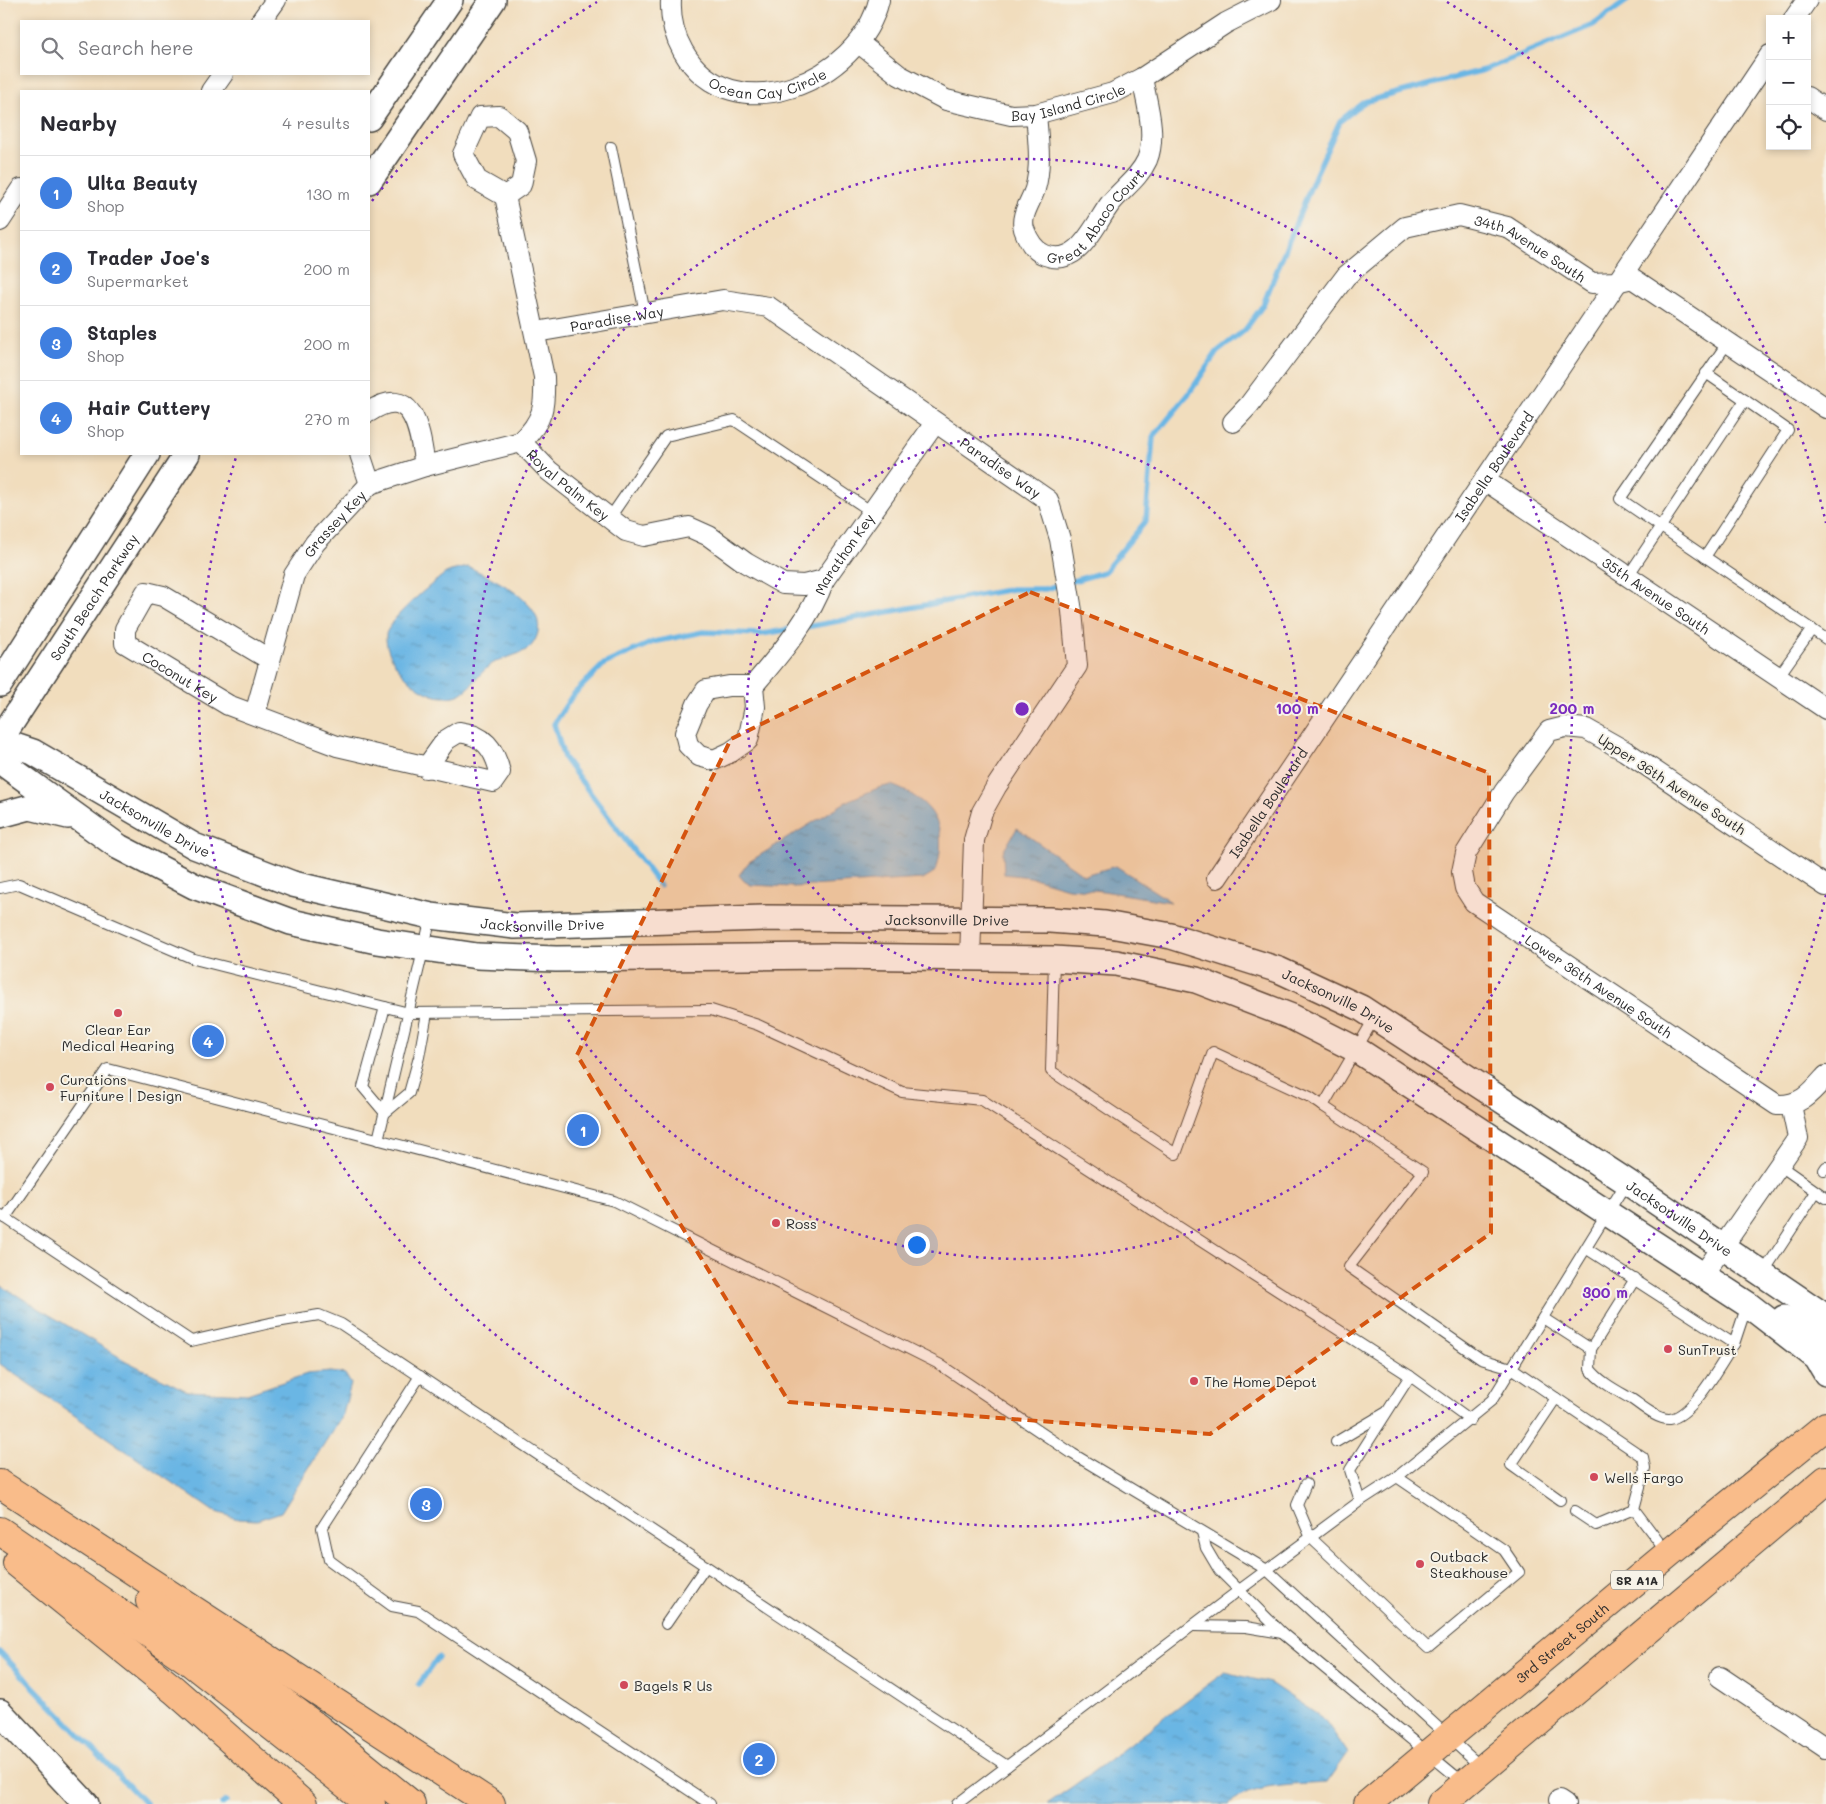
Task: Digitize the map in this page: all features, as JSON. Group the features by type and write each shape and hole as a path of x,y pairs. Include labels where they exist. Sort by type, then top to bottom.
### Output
{"main road":[{"name":"3rd Street South","path":"1368,1804 1668,1554 1826,1426"},
{"path":"1441,1804 1826,1480"},
{"path":"0,1484 491,1804"},
{"path":"0,1489 319,1728 411,1804"},
{"path":"0,1531 190,1661 371,1804"},
{"path":"0,1550 174,1690 304,1804"}],"street":[{"path":"262,20 276,0"},
{"path":"370,117 450,0"},
{"path":"370,180 494,0"},
{"name":"Ocean Cay Circle","path":"671,0 672,20 676,38 689,60 701,73 721,85 737,91 773,92 807,83 836,65 859,43 878,0"},
{"name":"Bay Island Circle","path":"859,43 899,75 946,100 1011,115 1036,114 1113,93 1142,78 1226,23 1271,0"},
{"path":"1797,15 1807,0"},
{"name":"Isabella Boulevard","path":"1218,878 1486,480 1616,282 1766,65"},
{"path":"212,90 222,75"},
{"name":"Great Abaco Court","path":"1036,114 1040,168 1035,190 1025,214 1024,228 1033,247 1039,253 1054,258 1064,257 1087,239 1110,204 1140,173 1147,160 1152,143 1142,78"},
{"path":"1811,100 1826,110"},
{"path":"0,221 20,191"},
{"name":"Royal Palm Key","path":"505,196 536,332 544,377 545,406 529,434 521,442 549,471 626,531 644,536 689,526 709,536 746,563 783,584 804,584 822,587"},
{"name":"34th Avenue South","path":"1233,422 1284,359 1346,276 1405,227 1459,214 1507,227 1592,283 1616,282 1632,278 1826,408"},
{"name":"Paradise Way","path":"536,332 723,300 769,307 1048,500 1060,539 1072,611 1077,666 982,812 974,840 970,958"},
{"path":"370,411 380,406 397,403 410,410 417,420 425,466"},
{"name":"Marathon Key","path":"753,686 784,649 822,587 872,512 935,423"},
{"name":"Grassey Key","path":"255,714 294,575 301,561 370,484 425,466 521,442"},
{"path":"0,684 146,455"},
{"name":"South Beach Parkway","path":"0,741 186,455"},
{"path":"360,455 370,484"},
{"name":"35th Avenue South","path":"1486,480 1826,709"},
{"name":"Coconut Key","path":"269,659 163,596 146,592 125,629 125,643 228,705 337,746 426,768"},
{"name":"Upper 36th Avenue South","path":"1504,792 1549,731 1565,727 1586,729 1625,751 1826,886"},
{"name":"Jacksonville Drive","path":"0,741 33,752 194,846 293,884 431,916 515,926 764,918 1050,920 1105,924 1171,936 1279,970 1361,1008 1626,1182 1826,1317"},
{"path":"0,761 119,846 194,886 291,922 424,950 477,956 556,959 804,956 1054,959 1116,963 1196,980 1292,1017 1357,1050 1609,1212 1747,1304 1817,1358 1826,1373"},
{"name":"Lower 36th Avenue South","path":"1504,792 1466,853 1462,872 1465,888 1474,902 1764,1097 1777,1105 1791,1106"},
{"path":"0,816 30,807 80,819"},
{"path":"1703,1275 1798,1138 1791,1106 1808,1097 1826,1076"},
{"path":"1747,1304 1801,1325 1826,1342"},
{"path":"1720,1677 1826,1748"},
{"path":"0,1712 86,1804"}],"lane":[{"path":"611,147 644,313"},
{"path":"1728,342 1620,500 1826,639"},
{"path":"1705,557 1788,430 1706,373"},
{"path":"1628,576 1745,400"},
{"path":"609,519 666,436 734,420 872,512"},
{"path":"1778,677 1812,629"},
{"path":"0,888 19,884 194,959 409,1013 711,1010 758,1025 902,1092 982,1100 1410,1376 1471,1420"},
{"path":"378,1140 431,916"},
{"path":"1054,959 1051,1071 1176,1154 1213,1052 1310,1097 1423,1172 1349,1267 1481,1359 1512,1368 1643,1458 1645,1468 1634,1509"},
{"path":"385,1007 363,1086 385,1112"},
{"path":"385,1112 410,1093 427,1013"},
{"path":"1323,1106 1357,1050 1374,1017"},
{"path":"1007,1766 341,1324 319,1316 270,1323 191,1341 3,1216 108,1069 614,1201 940,1364 1073,1454 1267,1570 1449,1736 1473,1776"},
{"path":"1779,1166 1826,1198"},
{"path":"957,1804 1238,1591 1360,1501 1398,1477 1471,1420 1492,1400 1587,1249 1626,1182"},
{"path":"1762,1274 1816,1192"},
{"path":"1587,1249 1734,1344"},
{"path":"1635,1279 1591,1349 1590,1369 1600,1379 1661,1417 1671,1419 1684,1412 1695,1402 1734,1344 1747,1304"},
{"path":"1543,1318 1591,1349"},
{"path":"420,1376 322,1528 329,1560 392,1606 418,1611 710,1804"},
{"path":"1360,1501 1350,1470 1410,1376"},
{"path":"1556,1398 1511,1465 1560,1500"},
{"path":"1336,1442 1388,1412"},
{"path":"1306,1484 1297,1505 1311,1538 1428,1648 1519,1572 1504,1550 1398,1477"},
{"path":"1575,1510 1596,1525 1634,1509"},
{"path":"1634,1509 1668,1554"},
{"path":"1202,1532 1206,1548 1219,1570 1282,1633 1429,1753 1473,1776"},
{"path":"666,1624 706,1566"},
{"path":"1194,1626 1246,1627 1282,1633"}],"highlighted area":[{"path":"1030,592 1489,773 1491,1233 1210,1434 789,1402 577,1055 731,739"}],"water":[{"path":"468,567 502,584 525,601 533,610 538,621 538,632 529,648 492,664 482,672 469,688 459,695 443,697 433,695 413,684 397,666 387,645 386,633 396,617 434,582 446,573"},
{"path":"891,785 906,791 928,807 935,817 939,828 940,855 936,871 923,879 793,887 751,885 739,875 749,862 849,800 878,788"},
{"path":"1017,828 1084,875 1116,866 1171,902 1103,891 1068,888 1030,877 1004,874 1003,852"},
{"path":"0,1285 126,1361 187,1391 247,1394 307,1374 331,1372 345,1374 351,1384 343,1414 281,1512 257,1520 238,1519 213,1511 0,1364"},
{"path":"1225,1672 1270,1683 1324,1719 1348,1753 1327,1783 1289,1785 1262,1789 1238,1797 1229,1804 1047,1804 1093,1772"}],"waterway":[{"path":"806,627 1012,589 1045,589 1104,572 1146,521 1153,437 1188,395 1217,352 1245,330 1263,305 1315,176 1340,121 1364,102 1484,70 1593,25 1628,0"},
{"path":"660,886 564,758 554,724 572,696 604,664 653,642 703,632 762,634 792,629"},
{"path":"0,1652 146,1804"},
{"path":"419,1684 438,1657"},
{"path":"222,1804 226,1801"}],"place":[{"name":"Clear Ear Medical Hearing","path":"118,1013"},
{"name":"Hair Cuttery","path":"208,1041"},
{"name":"Curations Furniture | Design","path":"50,1087"},
{"name":"Ulta Beauty","path":"583,1130"},
{"name":"Ross","path":"776,1223"},
{"name":"SunTrust","path":"1668,1349"},
{"name":"The Home Depot","path":"1194,1381"},
{"name":"Wells Fargo","path":"1594,1477"},
{"name":"Staples","path":"426,1504"},
{"name":"Outback Steakhouse","path":"1420,1564"},
{"name":"Bagels R Us","path":"624,1685"},
{"name":"Trader Joe's","path":"759,1759"}]}
